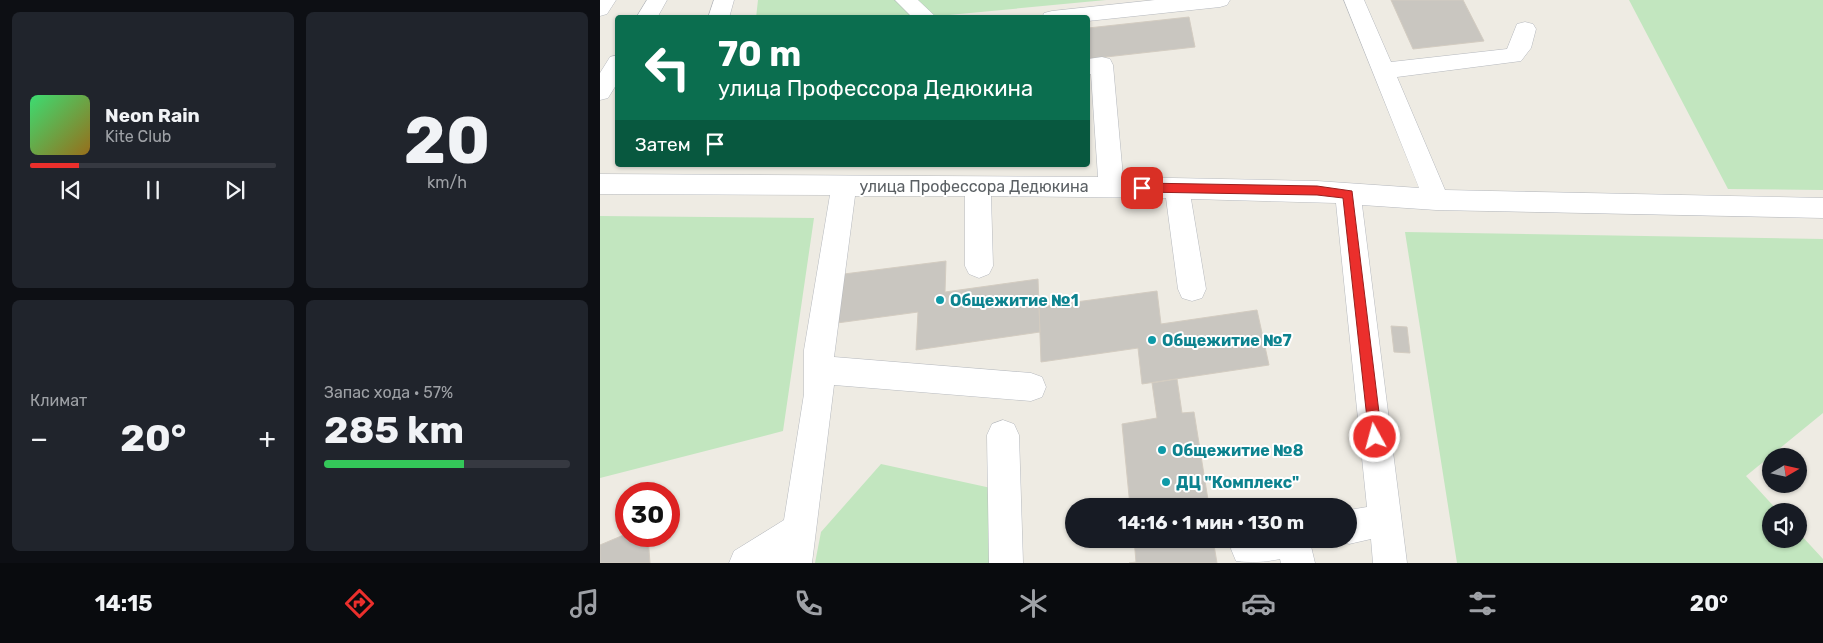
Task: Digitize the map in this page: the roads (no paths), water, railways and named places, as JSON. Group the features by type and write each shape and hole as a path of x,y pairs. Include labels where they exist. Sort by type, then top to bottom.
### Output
{"street":[{"path":"600,9 606,0"},
{"path":"648,15 656,0"},
{"path":"719,15 724,0"},
{"path":"905,0 922,15"},
{"path":"1080,15 1220,0"},
{"path":"1354,0 1436,200"},
{"path":"1383,71 1513,56 1520,49 1525,29"},
{"path":"1090,67 1102,66 1111,175 1107,187"},
{"path":"600,92 615,68"},
{"path":"600,92 615,92"},
{"name":"улица Профессора Дедюкина","path":"600,184 647,174 844,185 888,176 978,188 1107,187 1317,191 1436,200 1823,208"},
{"path":"795,563 819,394 819,350 844,185"},
{"path":"978,188 979,266"},
{"path":"1177,188 1192,289"},
{"path":"1348,194 1390,563"},
{"path":"820,370 1031,388"},
{"path":"1002,435 1006,563"},
{"path":"1357,525 1385,520"},
{"path":"746,563 800,530"},
{"path":"1248,549 1253,548"},
{"path":"1296,548 1298,563"}],"place":[{"name":"Общежитие №1","path":"940,300"},
{"name":"Общежитие №7","path":"1152,340"},
{"name":"Общежитие №8","path":"1162,450"},
{"name":"ДЦ \"Комплекс\"","path":"1166,482"}]}
